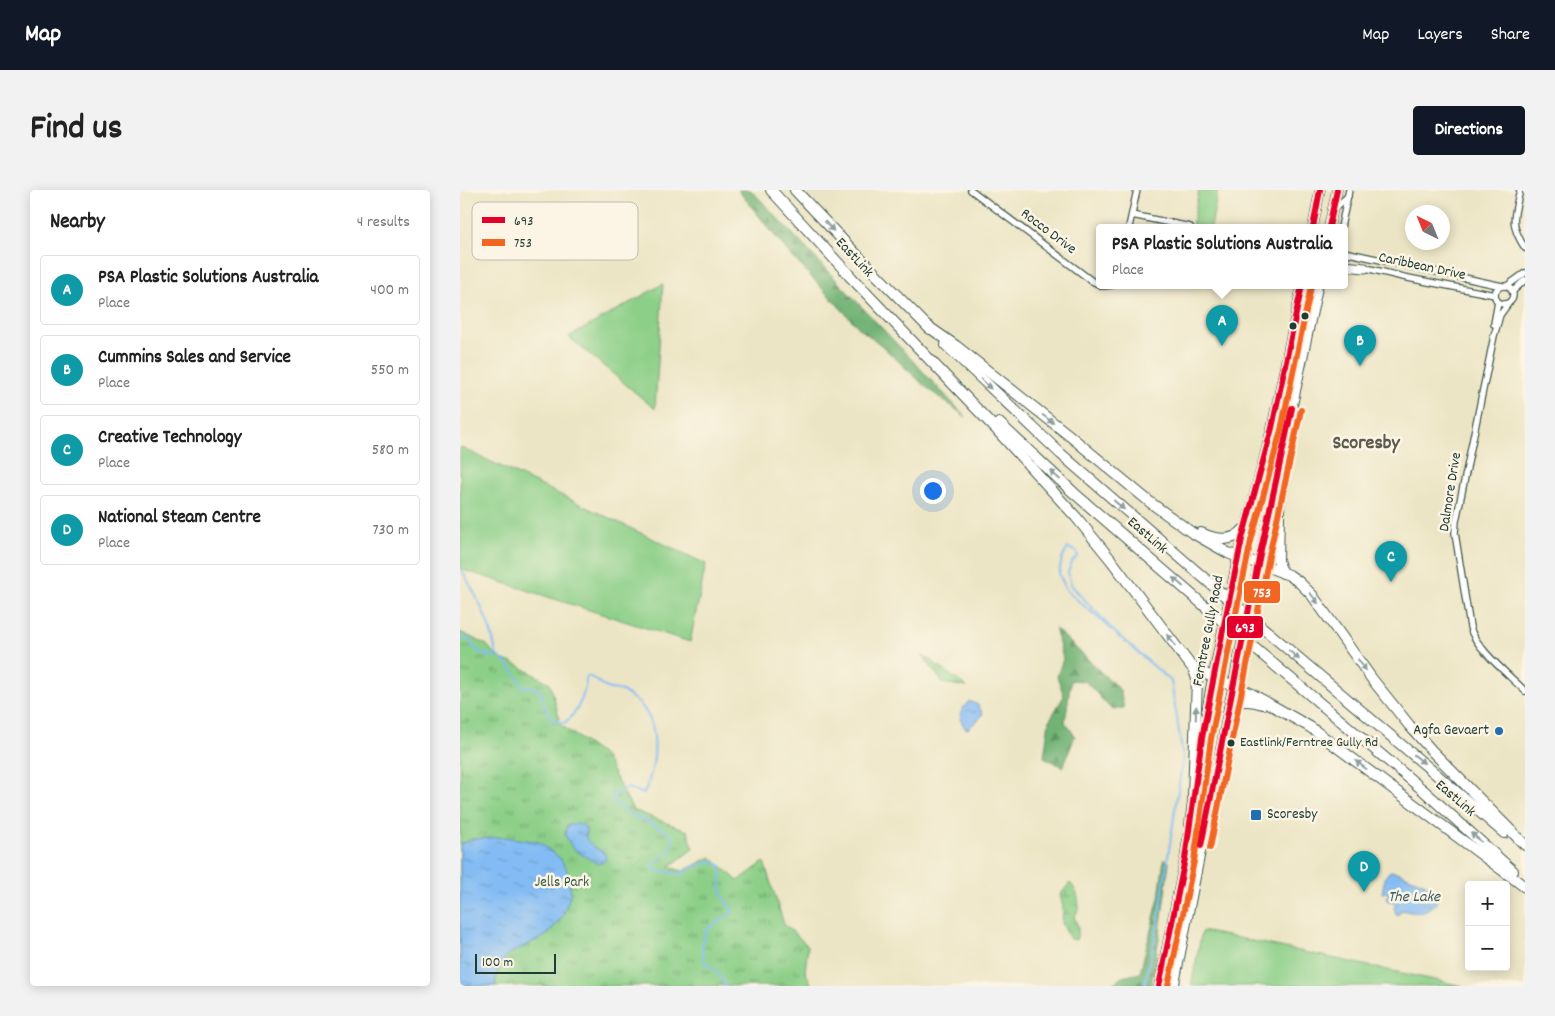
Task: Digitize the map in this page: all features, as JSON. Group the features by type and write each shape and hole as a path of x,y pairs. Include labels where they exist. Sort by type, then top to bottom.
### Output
{"highway":[{"name":"EastLink","path":"771,190 847,273 938,365 1040,461 1214,614 1423,790 1525,881"},
{"name":"EastLink","path":"796,190 926,325 1054,448 1525,851"},
{"path":"847,273 1058,496 1090,534 1192,666 1197,678 1194,797"},
{"path":"926,325 956,346 1070,436 1151,504 1215,547 1283,573 1299,582 1312,595 1378,686 1409,725 1432,751 1525,845"},
{"path":"1280,468 1278,560 1283,573"},
{"path":"1182,525 1206,536 1219,539 1234,538 1244,529"},
{"path":"1192,666 1261,699 1323,737 1525,887"},
{"path":"1229,708 1236,702 1252,702 1266,705 1293,718"}],"main road":[{"path":"1314,224 1320,190"},
{"path":"1330,224 1337,190"},
{"path":"1348,265 1365,268"},
{"name":"Ferntree Gully Road","path":"1160,986 1185,859 1199,755 1213,677 1244,529 1272,428 1300,289"},
{"path":"1174,986 1258,563 1317,289"}],"street":[{"name":"Rocco Drive","path":"971,190 1096,283"},
{"path":"1130,224 1137,190"},
{"path":"1520,190 1514,224 1515,232 1525,248"},
{"path":"1332,210 1349,193"},
{"path":"1343,224 1349,193"},
{"path":"1132,215 1176,224"},
{"name":"Caribbean Drive","path":"1348,253 1504,286"},
{"name":"Caribbean Drive","path":"1365,268 1495,295"},
{"path":"1513,291 1514,297 1508,304 1498,302 1495,295 1497,289 1525,273"},
{"path":"1513,291 1525,280"},
{"path":"1504,286 1513,291"},
{"name":"Dalmore Drive","path":"1494,336 1498,302"},
{"name":"Dalmore Drive","path":"1508,304 1500,315 1494,336 1456,522 1456,539 1473,637 1479,646 1525,691"}],"green space":[{"path":"738,190 751,190 966,417 927,388 881,345 859,328 788,252"},
{"path":"1199,190 1218,190 1212,224 1193,224"},
{"path":"663,284 655,409 569,337"},
{"path":"460,447 706,564 690,642 460,569"},
{"path":"1055,628 1120,690 1124,708 1111,709 1085,681 1071,680 1065,722 1075,736 1063,767 1044,757 1049,721 1064,696 1057,676 1063,659"},
{"name":"Jells Park","path":"460,632 487,645 497,657 519,666 550,683 561,725 605,757 633,810 688,831 693,849 669,867 683,871 711,857 738,881 764,862 784,924 808,946 805,971 812,986 460,986"},
{"path":"923,655 967,687 943,683"},
{"path":"1164,859 1169,862 1151,986 1109,986 1122,977 1140,973 1159,898"},
{"path":"1070,883 1076,891 1079,904 1074,917 1078,928 1076,940 1070,939 1062,923 1063,907 1060,895"},
{"path":"1202,931 1238,938 1463,986 1191,986"}],"water":[{"path":"969,701 978,705 983,715 968,729 965,728 960,719 962,710"},
{"path":"577,823 584,826 586,829 586,839 594,847 605,853 606,860 598,864 573,849 565,835 567,825"},
{"path":"505,837 539,842 560,858 568,872 571,893 563,916 547,935 507,955 498,969 496,986 460,986 460,844 473,839"},
{"name":"The Lake","path":"1390,871 1397,872 1428,886 1437,893 1436,904 1423,911 1401,910 1399,914 1396,914 1394,907 1396,904 1385,898 1389,895 1387,892 1382,893 1385,877"}],"waterway":[{"path":"1120,638 1071,585 1068,572 1072,562 1078,556 1077,552 1068,548 1062,558 1059,574 1067,591 1171,681 1183,757 1158,923 1144,986"},
{"path":"460,567 487,620 496,654"},
{"path":"460,636 463,639 468,638 475,649 490,657 495,654 500,657 518,677 523,687 530,686 540,691 548,714 554,721 564,723 578,708 587,676 607,688 624,692 644,709 650,720 655,744 652,770 648,783 644,794 628,788 613,795 613,801 628,813 659,827 674,837 669,852 653,864 654,870 680,874 712,861 720,865 721,890 733,912 706,930 702,945 704,961 717,972 726,986"}],"transit line":[{"name":"693","path":"1314,224 1320,190"},
{"name":"693","path":"1330,224 1337,190"},
{"name":"693","path":"1159,986 1185,859 1202,738 1223,630 1242,539 1272,428 1301,289"},
{"name":"753","path":"1168,986 1194,861 1211,739 1232,632 1251,541 1281,430 1311,289"},
{"name":"693","path":"1201,846 1260,554 1292,408"},
{"name":"753","path":"1210,848 1269,556 1301,410"}],"place":[{"name":"PSA Plastic Solutions Australia","path":"1222,346"},
{"name":"Cummins Sales and Service","path":"1360,366"},
{"name":"Creative Technology","path":"1391,582"},
{"name":"Agfa Gevaert","path":"1499,731"},
{"name":"Eastlink/Ferntree Gully Rd","path":"1231,743"},
{"name":"Scoresby","path":"1256,815"},
{"name":"National Steam Centre","path":"1364,892"}],"district":[{"name":"Scoresby","path":"1366,444"}]}
